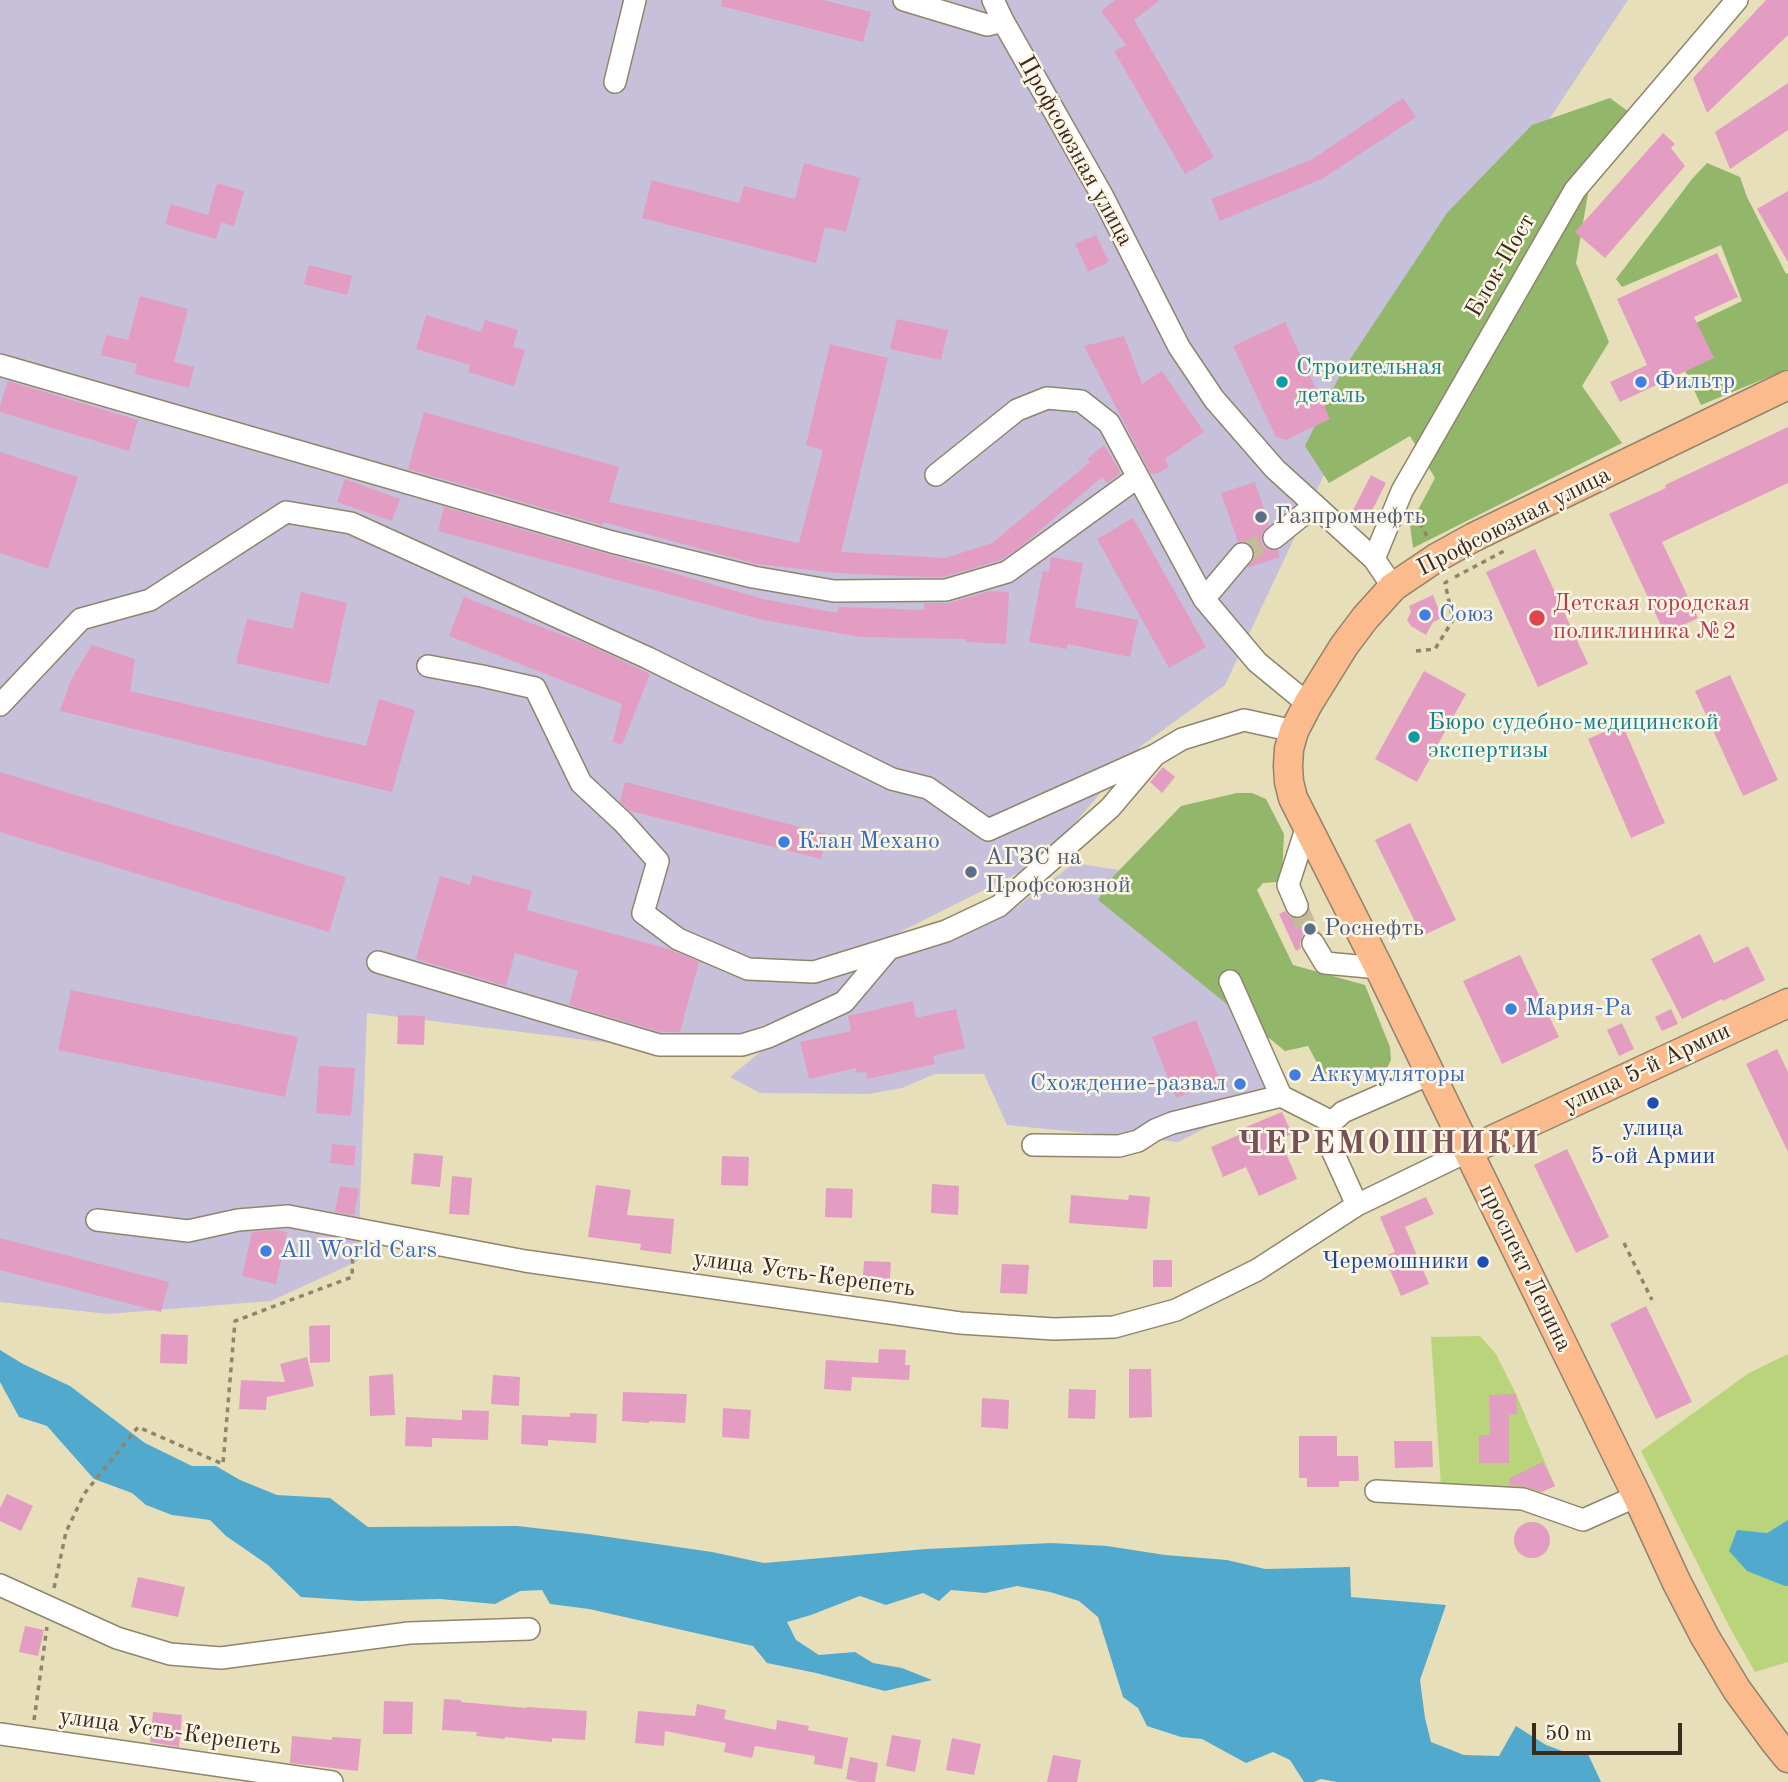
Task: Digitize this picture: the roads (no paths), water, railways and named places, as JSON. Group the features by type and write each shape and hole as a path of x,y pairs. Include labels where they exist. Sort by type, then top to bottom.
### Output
{"main road":[{"name":"Профсоюзная улица","path":"1288,766 1294,731 1308,704 1344,646 1393,587 1474,537 1788,385"},
{"name":"проспект Ленина","path":"1288,766 1293,798 1379,968 1676,1581 1737,1690 1788,1758"},
{"name":"улица 5-й Армии","path":"1468,1152 1788,1003"}],"street":[{"path":"615,82 635,0"},
{"path":"904,0 987,25 1003,21"},
{"name":"Профсоюзная улица","path":"993,0 1103,197 1180,347 1214,399 1275,469 1374,559"},
{"name":"Блок-Пост","path":"1374,559 1402,491 1575,190 1737,0"},
{"path":"0,365 612,542 753,577 834,592 946,590 1007,572 1138,477"},
{"path":"936,475 1017,410 1047,398 1082,401 1109,423 1204,599 1257,662 1308,704"},
{"path":"1274,538 1315,505"},
{"path":"0,705 81,619 150,600 286,512 351,523 425,556 648,658 892,779 928,788 988,830 1155,755 1182,739 1244,720 1294,731"},
{"path":"1204,599 1242,554"},
{"path":"1374,559 1393,587"},
{"path":"428,666 535,688 581,783 623,822 658,862 643,913 678,939 748,969 814,972 946,931 999,906 1110,808 1155,755"},
{"path":"1297,906 1288,885 1307,827"},
{"path":"1314,943 1325,963 1379,968"},
{"path":"378,962 659,1045 741,1045 768,1037 844,1002 888,950"},
{"path":"1230,981 1280,1096 1332,1122"},
{"path":"1357,1205 1332,1150 1329,1136 1332,1122 1343,1112 1430,1074"},
{"path":"1034,1145 1119,1146 1139,1141 1172,1123 1280,1096"},
{"name":"улица Усть-Керепеть","path":"97,1220 188,1231 238,1220 288,1216 525,1261 960,1323 1054,1329 1114,1327 1176,1310 1257,1270 1357,1205 1468,1152"},
{"path":"1376,1491 1522,1499 1583,1520 1637,1496"},
{"path":"0,1585 117,1638 170,1654 221,1658 409,1633 529,1629"},
{"name":"улица Усть-Керепеть","path":"0,1734 332,1782"}],"water":[{"path":"0,1350 70,1386 145,1443 192,1466 216,1466 240,1480 277,1495 330,1498 368,1527 517,1526 712,1552 764,1563 926,1549 1051,1543 1107,1546 1165,1555 1227,1560 1265,1569 1350,1567 1351,1597 1446,1605 1420,1680 1431,1742 1464,1755 1499,1756 1516,1726 1546,1745 1568,1753 1587,1752 1601,1782 1337,1782 1321,1779 1304,1782 1290,1760 1273,1752 1246,1763 1202,1739 1181,1737 1147,1726 1138,1708 1123,1697 1098,1617 1079,1601 1017,1586 985,1593 951,1590 939,1601 923,1593 886,1605 860,1596 787,1622 796,1640 819,1655 855,1652 873,1663 902,1668 932,1680 885,1691 767,1663 753,1646 589,1609 550,1604 542,1590 520,1591 495,1604 440,1599 360,1601 301,1597 268,1565 226,1536 210,1520 172,1515 146,1505 132,1493 94,1479 47,1426 19,1417 0,1382"},
{"path":"1788,1520 1788,1586 1747,1571 1729,1551 1737,1530 1767,1533"}],"tunnel":[{"path":"1242,554 1274,538"},
{"path":"1297,906 1313,943"}],"place":[{"name":"Строительная деталь","path":"1282,382"},
{"name":"Фильтр","path":"1641,382"},
{"name":"Газпромнефть","path":"1261,517"},
{"name":"Союз","path":"1425,615"},
{"name":"Детская городская поликлиника №2","path":"1537,618"},
{"name":"Бюро судебно-медицинской экспертизы","path":"1414,737"},
{"name":"Клан Механо","path":"784,842"},
{"name":"АГЗС на Профсоюзной","path":"971,872"},
{"name":"Роснефть","path":"1310,929"},
{"name":"Мария-Ра","path":"1511,1009"},
{"name":"Аккумуляторы","path":"1295,1075"},
{"name":"Схождение-развал","path":"1240,1084"},
{"name":"улица 5-ой Армии","path":"1653,1103"},
{"name":"All World Cars","path":"266,1251"},
{"name":"Черемошники","path":"1483,1262"}],"district":[{"name":"ЧЕРЕМОШНИКИ","path":"1389,1145"}]}
